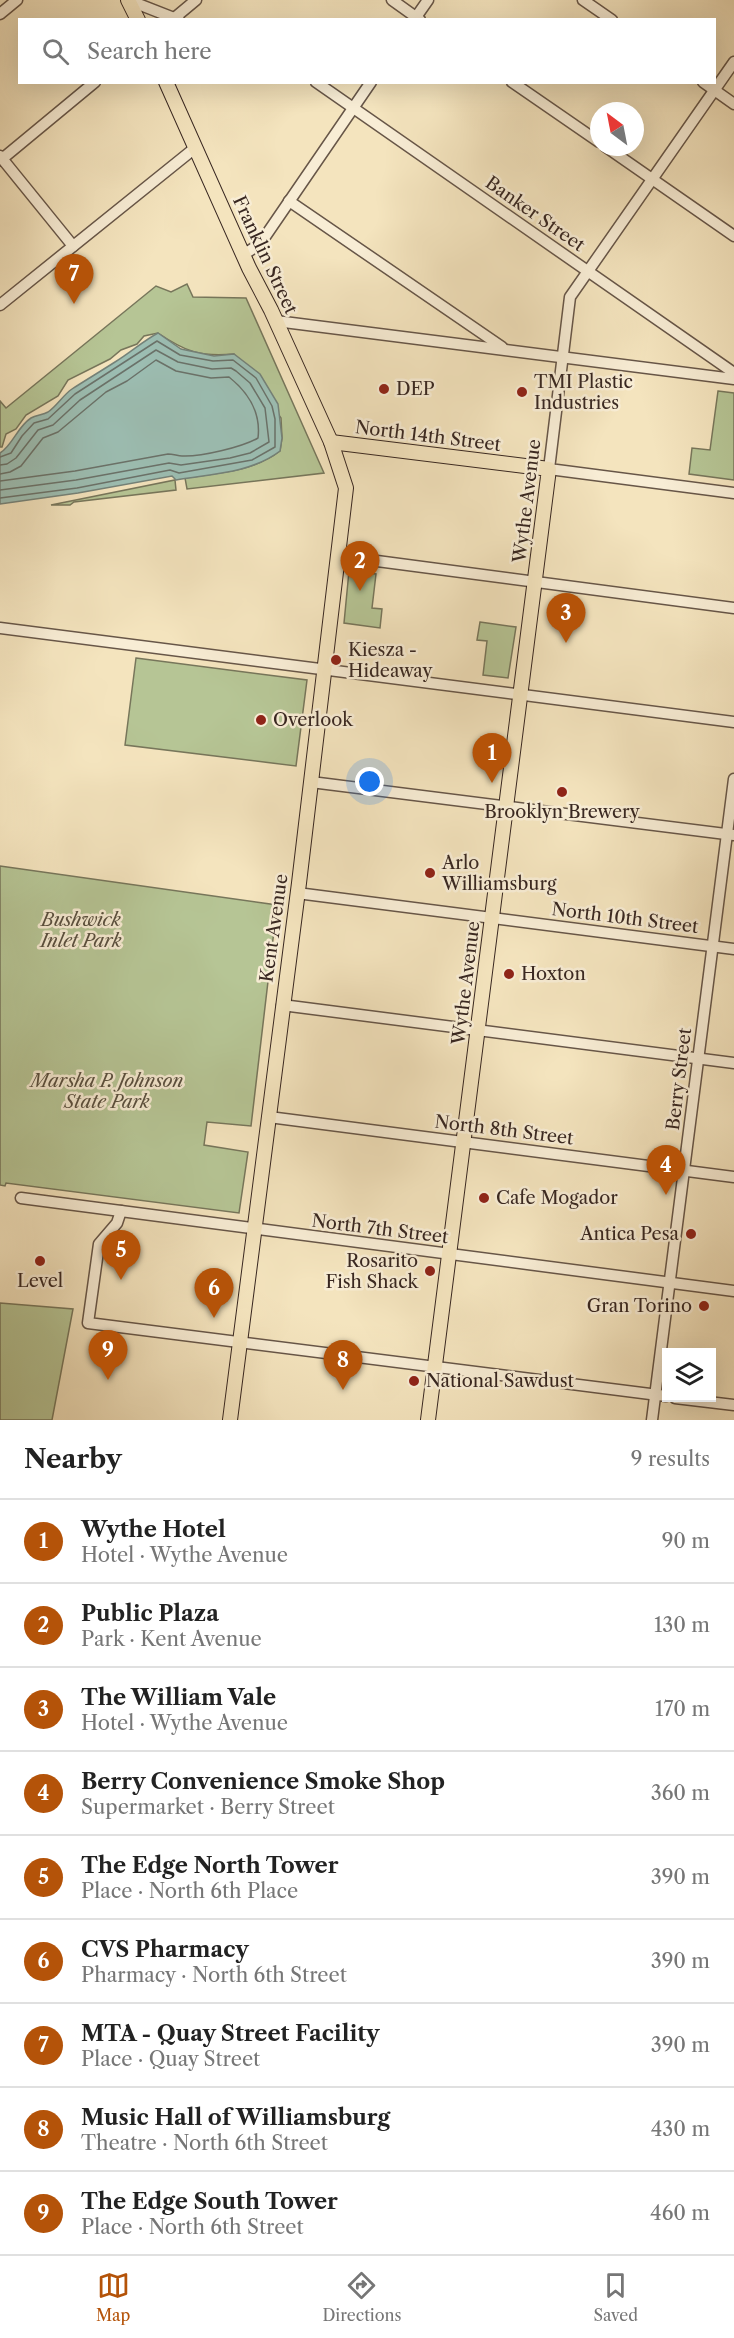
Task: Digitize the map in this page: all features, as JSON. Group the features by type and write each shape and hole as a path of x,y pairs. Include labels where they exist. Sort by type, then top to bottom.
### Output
{"main road":[{"path":"128,0 137,18"},
{"name":"Franklin Street","path":"167,84 243,255 332,442"},
{"name":"North 14th Street","path":"332,442 549,470"},
{"name":"Kent Avenue","path":"230,1420 339,556 346,488 332,442"},
{"name":"Wythe Avenue","path":"428,1420 549,470"}],"street":[{"path":"0,14 17,0"},
{"path":"128,0 173,18"},
{"path":"176,18 196,0"},
{"path":"392,0 416,18"},
{"path":"418,18 428,0"},
{"path":"583,0 609,18"},
{"name":"Wythe Avenue","path":"549,470 570,297 734,62"},
{"path":"73,246 1,158 93,84"},
{"name":"Banker Street","path":"319,84 734,373"},
{"path":"243,255 260,244 370,84"},
{"path":"515,84 590,136"},
{"path":"706,84 734,104"},
{"path":"0,305 195,148"},
{"path":"619,156 734,236"},
{"path":"289,201 504,349"},
{"path":"276,321 734,378"},
{"name":"North 14th Street","path":"549,470 734,493"},
{"path":"339,556 734,608"},
{"path":"0,628 734,722"},
{"name":"Berry Street","path":"652,1420 661,1396 669,1282 712,946 730,834 734,779"},
{"path":"311,782 730,834"},
{"name":"North 10th Street","path":"297,894 734,949"},
{"path":"282,1005 734,1063"},
{"name":"North 8th Street","path":"269,1118 734,1177"},
{"name":"North 7th Street","path":"21,1198 734,1291"},
{"path":"122,1211 117,1223 99,1244 88,1323 661,1396"},
{"path":"709,1402 734,1405"}],"green space":[{"path":"187,284 193,297 246,298 324,473 187,489 185,478 247,467 270,458 280,451 281,418 234,354 212,355 194,352 158,333 144,336 137,344 121,350 110,359 68,380 58,396 26,415 16,429 6,434 2,447 0,447 0,401 6,408 156,286 171,292"},
{"path":"718,391 734,393 734,480 689,474 692,448 710,450"},
{"path":"175,480 176,490 74,502 70,505 51,505"},
{"path":"349,571 376,574 372,608 382,609 380,628 344,623"},
{"path":"480,622 516,627 508,678 483,675 487,641 477,640"},
{"path":"136,658 307,680 296,766 125,745"},
{"name":"Marsha P. Johnson State Park","path":"0,866 277,905 251,1126 207,1122 204,1145 248,1152 239,1213 6,1183 5,1186 0,1185"},
{"path":"0,1303 73,1309 52,1420 0,1420"}],"water":[{"path":"158,333 181,349 214,356 234,354 260,374 278,404 282,438 280,451 256,464 230,472 176,480 172,476 0,504 0,453 22,426 31,418 48,412 72,389"}],"place":[{"name":"MTA - Quay Street Facility","path":"74,304"},
{"name":"DEP","path":"384,389"},
{"name":"TMI Plastic Industries","path":"522,392"},
{"name":"Public Plaza","path":"360,591"},
{"name":"The William Vale","path":"566,643"},
{"name":"Kiesza - Hideaway","path":"336,660"},
{"name":"Overlook","path":"261,720"},
{"name":"Wythe Hotel","path":"492,783"},
{"name":"Brooklyn Brewery","path":"562,792"},
{"name":"Arlo Williamsburg","path":"430,873"},
{"name":"Hoxton","path":"509,974"},
{"name":"Berry Convenience Smoke Shop","path":"666,1195"},
{"name":"Cafe Mogador","path":"484,1198"},
{"name":"Antica Pesa","path":"691,1234"},
{"name":"Level","path":"40,1261"},
{"name":"Rosarito Fish Shack","path":"430,1271"},
{"name":"The Edge North Tower","path":"121,1280"},
{"name":"Gran Torino","path":"704,1306"},
{"name":"CVS Pharmacy","path":"214,1318"},
{"name":"The Edge South Tower","path":"108,1380"},
{"name":"National Sawdust","path":"414,1381"},
{"name":"Music Hall of Williamsburg","path":"343,1390"}],"park label":[{"name":"Bushwick Inlet Park","path":"81,930"}]}
